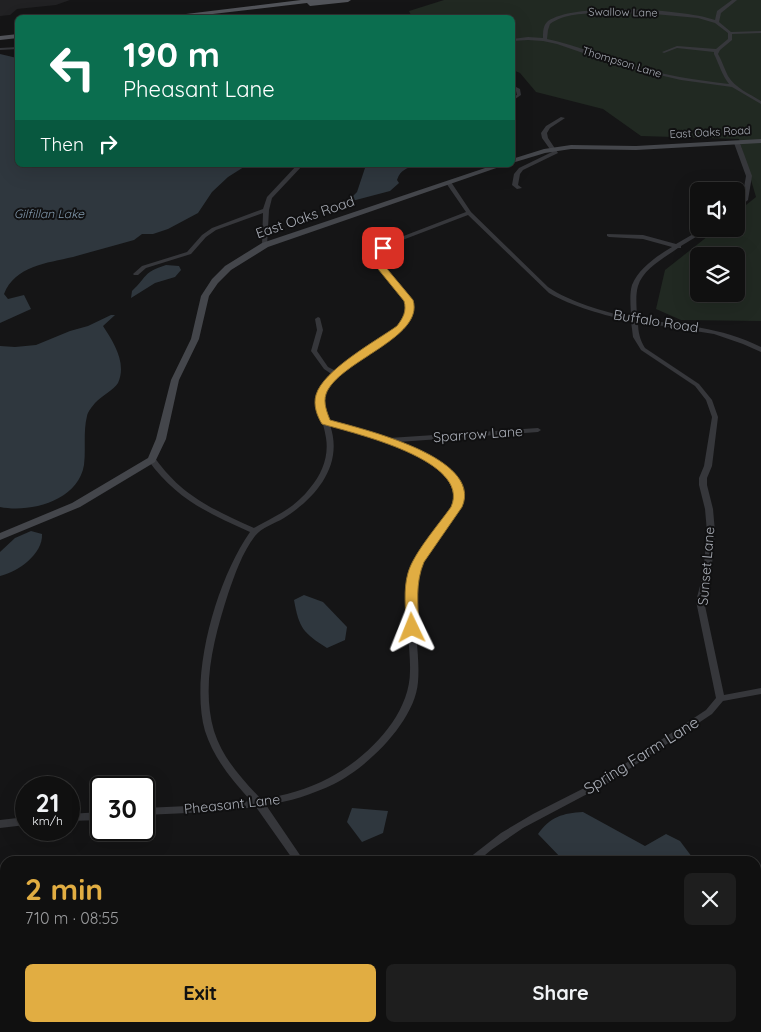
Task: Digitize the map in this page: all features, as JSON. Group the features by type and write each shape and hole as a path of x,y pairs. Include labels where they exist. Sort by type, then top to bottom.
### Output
{"main road":[{"path":"184,15 313,1 348,0"},
{"path":"210,15 313,1"},
{"path":"0,34 15,32"},
{"path":"0,38 15,36"}],"street":[{"path":"735,0 719,12 717,22 730,33 761,32"},
{"name":"Swallow Lane","path":"545,40 549,21 558,16 584,12 673,13 717,22"},
{"path":"730,33 728,41 717,51 716,57 733,86 761,103"},
{"name":"Thompson Lane","path":"515,40 545,40 568,45 646,71 733,86"},
{"path":"664,52 677,47 717,51"},
{"path":"0,49 15,48"},
{"path":"515,88 518,90 519,95 515,98"},
{"path":"519,188 515,185 518,172 555,153 545,138 544,133 563,118"},
{"name":"East Oaks Road","path":"515,160 552,149 576,146 630,148 737,143 761,140"},
{"path":"737,143 749,176 745,200"},
{"path":"264,245 267,204 273,193 298,167"},
{"name":"East Oaks Road","path":"152,460 161,439 175,380 195,339 205,296 215,280 228,268 264,245 492,167"},
{"name":"Buffalo Road","path":"449,183 469,213 546,288 556,295 576,304 635,320 714,331 739,339 761,350"},
{"path":"136,274 144,267 189,254 204,236 214,229 266,210"},
{"path":"295,856 258,803 228,768 213,744 207,728 203,696 208,657 221,603 230,578 254,531 293,509 319,482 327,467 331,442 326,422 320,410 321,396 328,382 336,374 401,328 409,317 410,306 408,300 379,264 379,252 390,244 469,213"},
{"path":"609,235 643,237 679,247"},
{"name":"Sunset Lane","path":"694,237 650,265 639,279 634,294 635,320 638,344 643,350 697,385 709,400 715,417 713,443 703,485 709,509 710,556 700,601 720,699"},
{"path":"318,319 320,330 314,351 326,368 336,374"},
{"name":"Pheasant Lane","path":"155,811 258,803 298,796 318,789 348,773 377,748 401,716 413,690 411,591 414,572 418,562 457,507 460,494 456,480 444,469 410,449 388,440 326,422"},
{"name":"Sparrow Lane","path":"388,440 538,430"},
{"path":"0,537 76,505 152,460 178,490 197,505 254,531"},
{"path":"720,699 761,691"},
{"name":"Spring Farm Lane","path":"478,856 504,835 525,822 605,781 709,712 720,699"},
{"path":"0,824 15,822"}],"shaded area":[{"path":"0,0 70,0 56,5 17,9 10,15 0,16"},
{"path":"444,0 761,0 761,321 681,320 656,309 665,270 690,250 690,302 745,302 745,247 694,247 707,237 745,237 745,206 756,197 739,139 641,136 603,109 536,92 520,73 515,71 515,15 411,15 409,11"}],"water":[{"name":"Gilfillan Lake","path":"0,54 15,58 15,167 244,167 228,177 212,192 198,213 168,229 153,234 142,234 134,240 33,267 16,277 4,294 8,299 24,295 31,309 0,323"},
{"path":"365,167 412,167 402,171 397,180 399,183 390,191 352,201 350,199 357,192"},
{"path":"166,265 179,266 181,270 175,277 155,283 131,298 132,291 146,275"},
{"path":"111,315 115,315 103,326 118,353 121,368 120,376 116,386 98,400 88,414 85,428 84,465 80,477 73,488 51,502 25,508 0,507 0,346 36,345 88,326"},
{"path":"31,531 42,534 41,541 34,555 14,571 0,576 0,552 15,538"},
{"path":"304,595 323,602 347,627 345,640 327,648 307,634 300,624 294,600"},
{"path":"352,808 388,811 383,833 362,842 347,822"},
{"path":"583,812 645,846 666,834 680,841 691,856 559,856 538,834 552,820 569,813"}],"route":[{"path":"383,248 378,256 379,264 408,300 410,306 409,317 401,328 342,369 328,382 321,396 320,410 326,422 388,440 423,456 451,474 459,487 460,500 457,507 418,562 414,572 411,591 412,628"}]}
